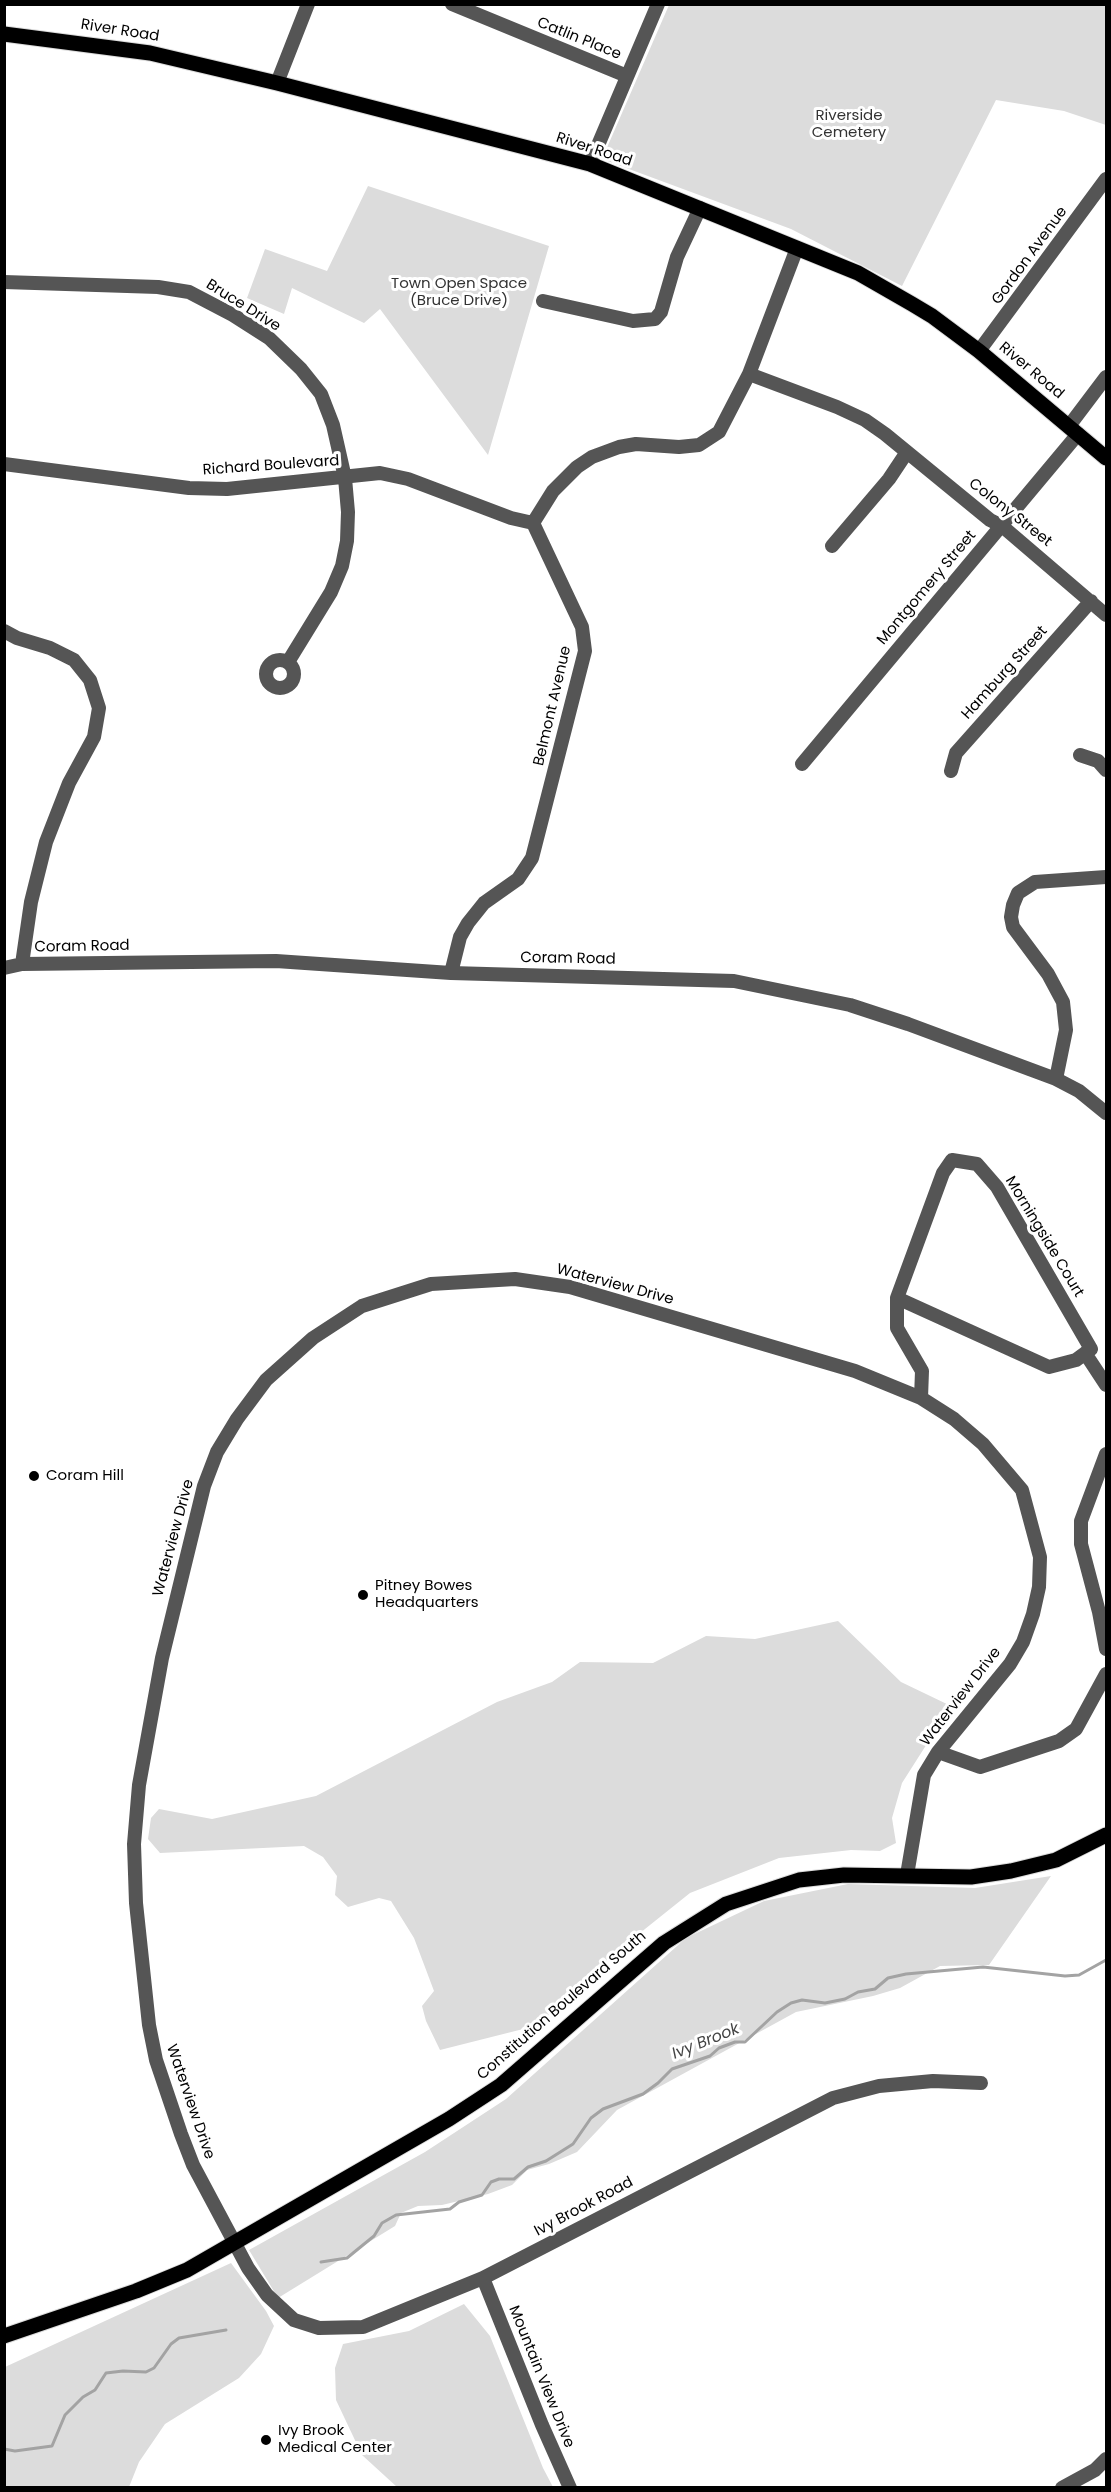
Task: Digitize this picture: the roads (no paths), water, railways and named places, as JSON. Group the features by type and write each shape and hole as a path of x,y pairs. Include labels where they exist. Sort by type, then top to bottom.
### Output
{"main road":[{"name":"River Road","path":"4,34 150,53 590,164 858,273 912,303 979,351 1107,458"},
{"name":"Constitution Boulevard South","path":"4,2336 136,2292 187,2270 449,2119 501,2085 664,1942 726,1904 799,1880 844,1875 971,1877 1011,1871 1056,1860 1107,1835"}],"street":[{"path":"276,83 308,4"},
{"name":"Catlin Place","path":"452,4 627,76"},
{"path":"590,164 658,4"},
{"name":"Gordon Avenue","path":"979,351 1105,185"},
{"path":"543,301 633,321 643,322 655,319 661,312 677,257 700,208"},
{"path":"533,523 553,491 577,467 592,457 619,447 636,444 690,446 708,441 719,432 749,374 797,248"},
{"name":"Bruce Drive","path":"4,282 158,287 189,292 233,315 269,339 301,369 321,394 333,425 345,478 348,521 342,566 331,592 288,662"},
{"name":"Colony Street","path":"749,374 850,413 885,434 990,520 1002,526 1107,615"},
{"name":"Montgomery Street","path":"801,764 1002,526 1073,430 1107,377"},
{"path":"832,546 889,479 907,452"},
{"name":"Richard Boulevard","path":"4,464 189,488 227,489 380,473 408,479 511,518 533,523"},
{"name":"Belmont Avenue","path":"451,973 460,937 468,923 484,903 518,879 532,858 585,651 582,627 533,523"},
{"name":"Hamburg Street","path":"951,771 956,753 1091,601"},
{"path":"4,631 17,638 50,648 74,660 90,680 99,708 94,737 69,783 46,842 31,902 22,964"},
{"path":"1080,755 1098,761 1107,770"},
{"path":"1056,1079 1066,1030 1063,1002 1048,974 1013,927 1012,904 1023,888 1035,882 1107,877"},
{"name":"Coram Road","path":"4,968 22,964 276,961 451,973 734,981 777,988 850,1005 1056,1079 1078,1091 1107,1113"},
{"name":"Morningside Court","path":"921,1398 922,1371 897,1328 897,1298 943,1173 952,1160 977,1164 997,1187 1091,1349 1085,1353 1107,1385"},
{"name":"Waterview Drive","path":"235,2243 193,2165 156,2060 142,1978 136,1903 135,1844 139,1785 162,1658 204,1486 217,1452 237,1419 266,1380 313,1338 362,1306 431,1284 515,1279 570,1287 855,1371 921,1398 954,1419 982,1444 1022,1490 1040,1557 1039,1587 1023,1642 1010,1664 938,1752 924,1775 907,1875"},
{"path":"897,1298 1049,1367 1076,1360 1085,1353"},
{"path":"1107,1454 1082,1521 1081,1544 1107,1649"},
{"path":"938,1752 980,1767 1059,1741 1076,1729 1107,1674"},
{"name":"Ivy Brook Road","path":"235,2243 248,2268 267,2295 294,2320 319,2328 363,2327 483,2278 833,2098 879,2086 933,2081 981,2083"},
{"name":"Mountain View Drive","path":"483,2278 542,2425 570,2487"},
{"path":"1062,2487 1095,2470 1107,2459"}],"waterway":[{"name":"Ivy Brook","path":"321,2262 347,2258 374,2236 382,2223 396,2215 450,2209 459,2202 482,2195 491,2182 499,2179 514,2179 528,2167 546,2161 573,2144 591,2118 603,2109 643,2094 672,2069 710,2056 719,2048 735,2042 745,2042 777,2012 791,2003 802,2000 825,2003 845,1999 858,1992 875,1989 888,1978 906,1974 983,1967 1065,1976 1079,1975 1106,1960"},
{"name":"Ivy Brook","path":"4,2449 15,2451 52,2446 65,2415 83,2397 95,2390 106,2373 146,2372 154,2368 171,2344 179,2338 226,2330"}],"place":[{"name":"Coram Hill","path":"34,1476"},
{"name":"Pitney Bowes Headquarters","path":"363,1595"},
{"name":"Ivy Brook Medical Center","path":"266,2440"}],"park label":[{"name":"Riverside Cemetery","path":"849,124"},
{"name":"Town Open Space (Bruce Drive)","path":"459,292"}]}
